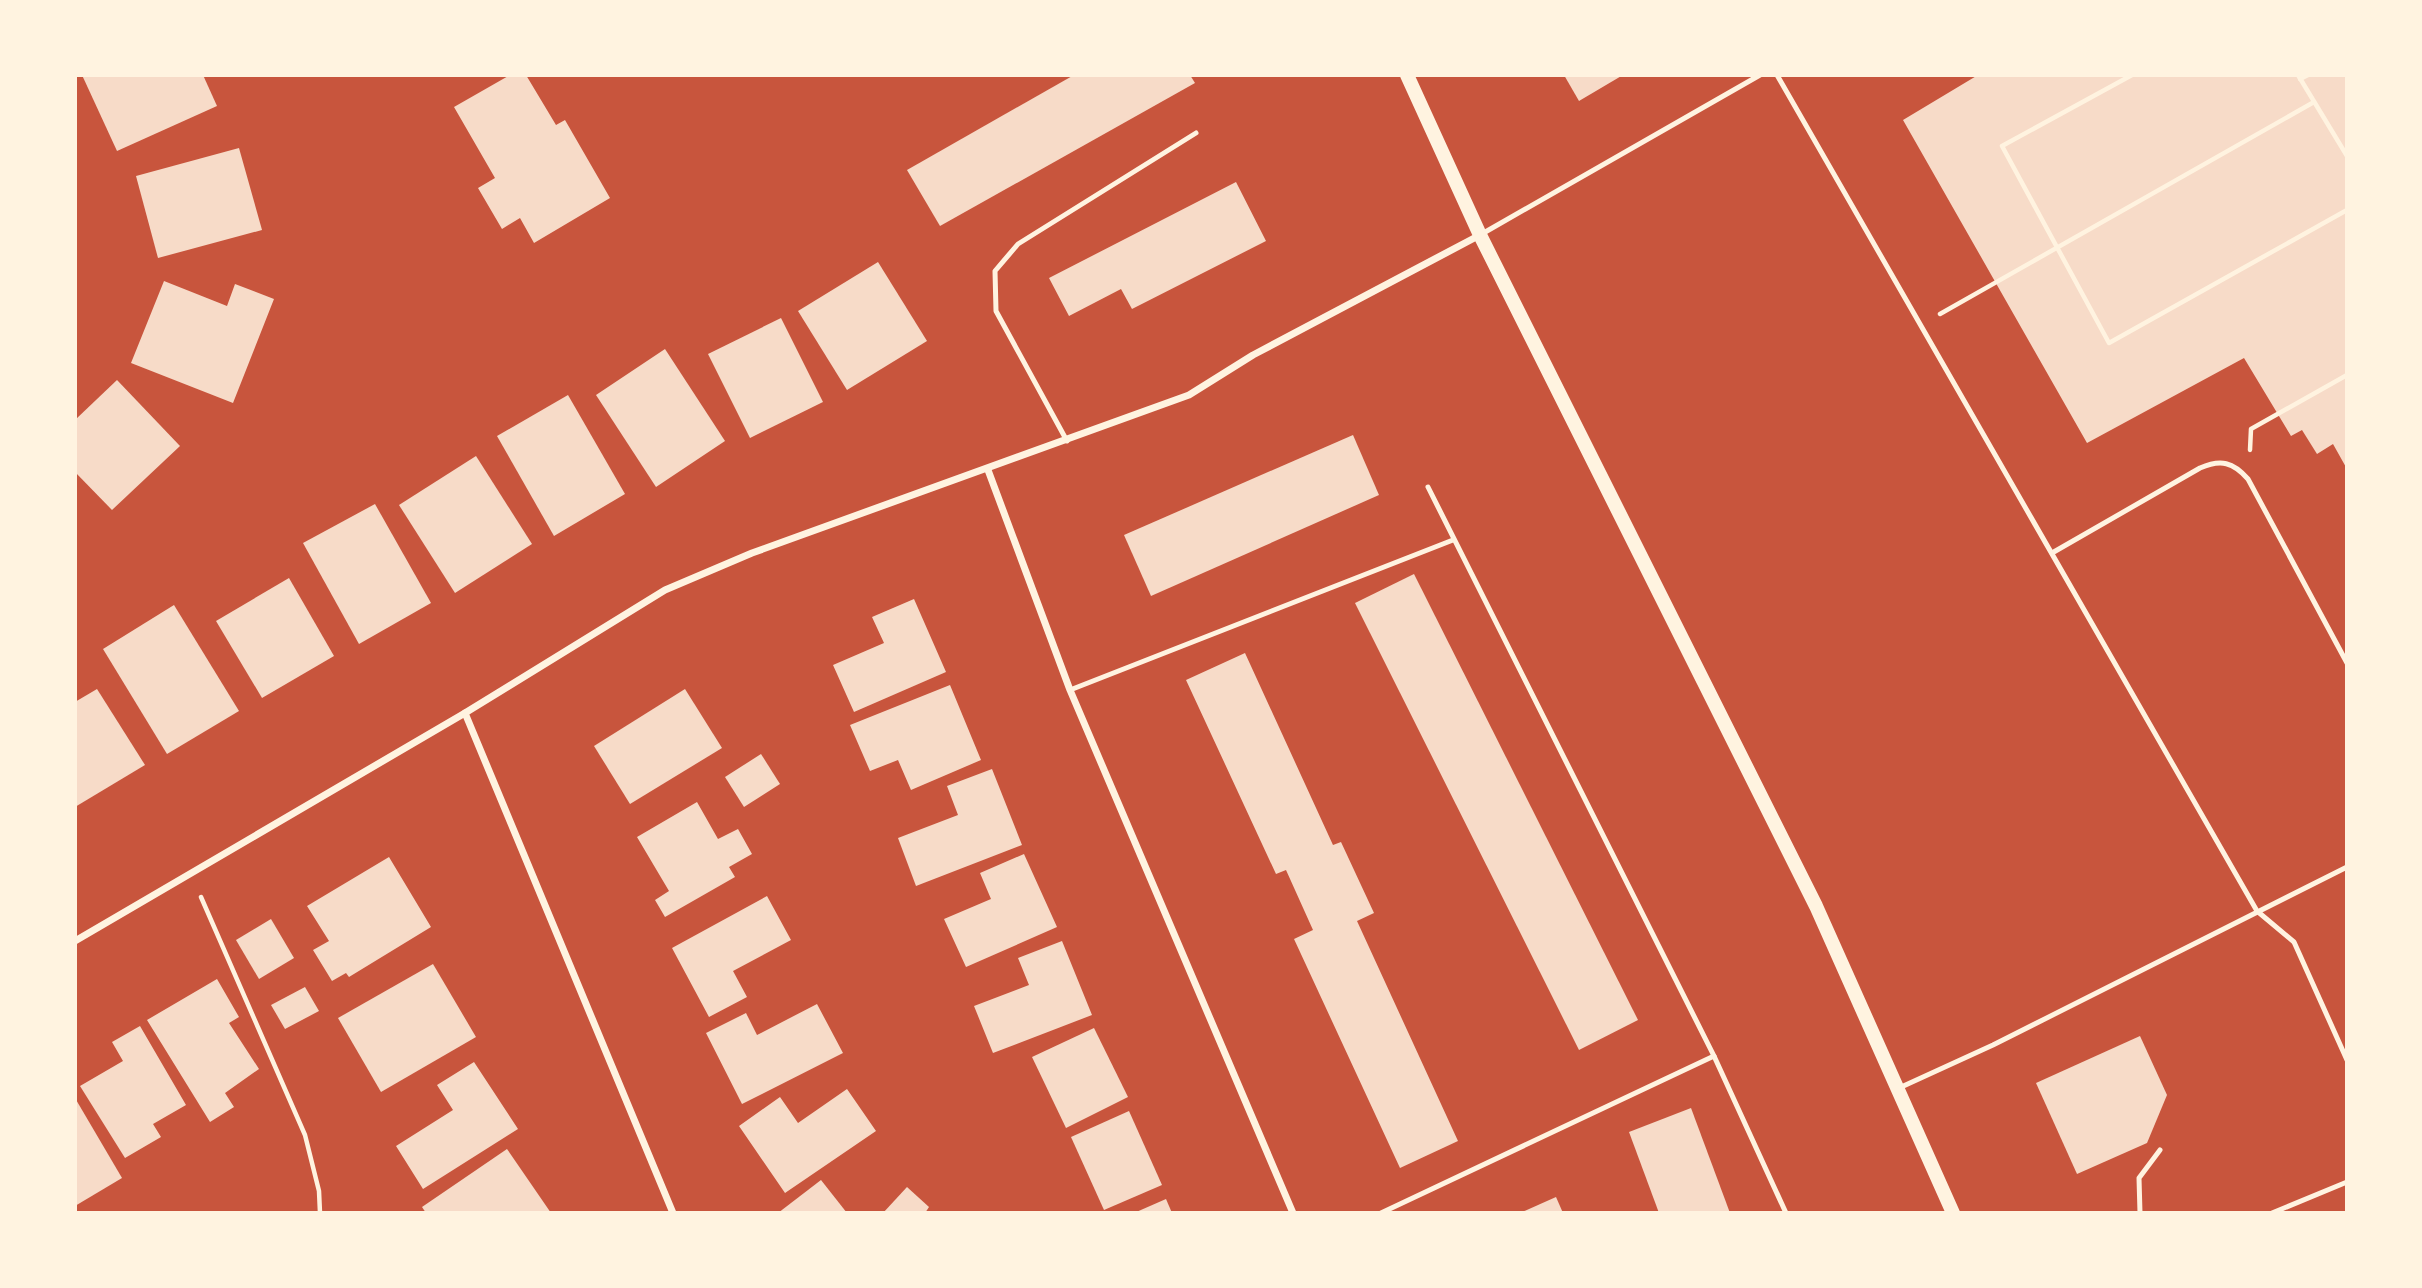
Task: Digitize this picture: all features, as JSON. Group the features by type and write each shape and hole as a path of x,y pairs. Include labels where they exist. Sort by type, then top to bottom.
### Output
{"main road":[{"path":"1407,75 1480,235 1816,906 1953,1213"}],"street":[{"path":"75,941 465,713 665,590 752,553 988,470 1189,395 1254,355 1480,235"},
{"path":"988,470 1070,690 1293,1213"},
{"path":"465,713 673,1213"}],"lane":[{"path":"1480,235 1760,75"},
{"path":"1777,75 2257,911 2294,942 2347,1060"},
{"path":"1067,441 996,311 995,271 1018,244 1196,133"},
{"path":"2052,553 2211,463 2224,462 2238,467 2248,479 2347,663"},
{"path":"1428,487 1714,1056 1786,1213"},
{"path":"1070,690 1453,540"},
{"path":"1899,1088 1993,1045 2347,867"},
{"path":"1381,1213 1714,1056"},
{"path":"2140,1213 2139,1178 2160,1150"},
{"path":"2272,1213 2347,1182"}],"path":[{"path":"2132,75 2002,146 2109,343 2347,210"},
{"path":"2308,75 2299,77 2347,156"},
{"path":"1921,325 2314,103"},
{"path":"2248,479 2251,429 2347,375"},
{"path":"191,873 305,1135 319,1191 320,1213"}],"building":[{"path":"82,75 203,75 217,106 117,151"},
{"path":"510,75 526,75 556,125 565,120 610,198 534,243 520,218 502,229 478,188 495,178 454,107"},
{"path":"1074,75 1190,75 1195,83 940,226 907,170"},
{"path":"1564,75 1623,75 1579,101"},
{"path":"1978,75 2347,75 2347,469 2333,444 2317,454 2302,430 2291,436 2244,358 2087,443 1903,120"},
{"path":"239,148 262,230 158,258 136,176"},
{"path":"1236,182 1266,241 1132,309 1121,289 1069,316 1049,278"},
{"path":"878,262 927,341 847,390 798,311"},
{"path":"164,281 227,306 235,284 274,299 233,403 131,363"},
{"path":"781,318 823,402 750,438 708,354"},
{"path":"665,349 725,441 656,487 596,395"},
{"path":"117,380 180,446 112,510 75,472 75,420"},
{"path":"568,395 625,494 554,536 497,436"},
{"path":"1353,435 1379,495 1151,596 1124,535"},
{"path":"476,456 532,544 455,593 399,505"},
{"path":"375,504 431,603 359,644 303,543"},
{"path":"1414,574 1638,1020 1579,1050 1355,603"},
{"path":"289,578 334,656 262,698 216,621"},
{"path":"914,599 946,672 854,712 833,665 884,643 872,617"},
{"path":"174,605 239,711 167,754 103,649"},
{"path":"1245,653 1333,845 1341,842 1374,913 1357,921 1458,1141 1400,1168 1294,939 1313,930 1286,870 1276,874 1186,680"},
{"path":"950,685 981,760 911,790 898,760 870,771 850,725"},
{"path":"97,689 145,765 75,807 75,702"},
{"path":"685,689 722,748 630,804 594,746"},
{"path":"761,754 780,784 744,807 725,777"},
{"path":"992,769 1022,845 916,886 898,838 958,815 947,786"},
{"path":"697,802 718,839 738,829 752,854 729,867 735,877 665,917 655,900 669,891 637,837"},
{"path":"1024,854 1057,927 966,967 944,919 991,899 980,873"},
{"path":"389,857 431,927 349,977 346,973 332,981 313,950 329,941 307,906"},
{"path":"767,896 791,940 733,971 747,997 709,1017 672,948"},
{"path":"271,919 294,958 259,979 236,940"},
{"path":"1062,941 1092,1015 993,1053 974,1006 1029,985 1018,958"},
{"path":"433,964 476,1037 381,1092 338,1018"},
{"path":"217,979 239,1017 229,1023 259,1069 225,1093 234,1107 210,1122 147,1020"},
{"path":"305,987 319,1011 285,1029 271,1005"},
{"path":"817,1004 843,1053 742,1104 706,1033 746,1013 757,1035"},
{"path":"140,1026 186,1105 153,1124 161,1137 125,1158 80,1086 123,1061 112,1042"},
{"path":"1094,1028 1128,1097 1066,1128 1032,1057"},
{"path":"2140,1036 2167,1095 2147,1143 2077,1174 2036,1083"},
{"path":"474,1062 518,1129 423,1189 396,1146 453,1110 437,1085"},
{"path":"847,1089 876,1131 785,1193 739,1126 780,1097 798,1123"},
{"path":"75,1098 122,1178 75,1206"},
{"path":"1691,1108 1730,1213 1659,1213 1629,1132"},
{"path":"1129,1111 1162,1185 1104,1210 1071,1137"},
{"path":"507,1149 551,1213 426,1213 422,1207"},
{"path":"821,1180 847,1213 778,1213"},
{"path":"907,1187 929,1207 925,1213 883,1213"},
{"path":"1556,1197 1563,1213 1520,1213"},
{"path":"1166,1199 1172,1213 1134,1213"}]}
